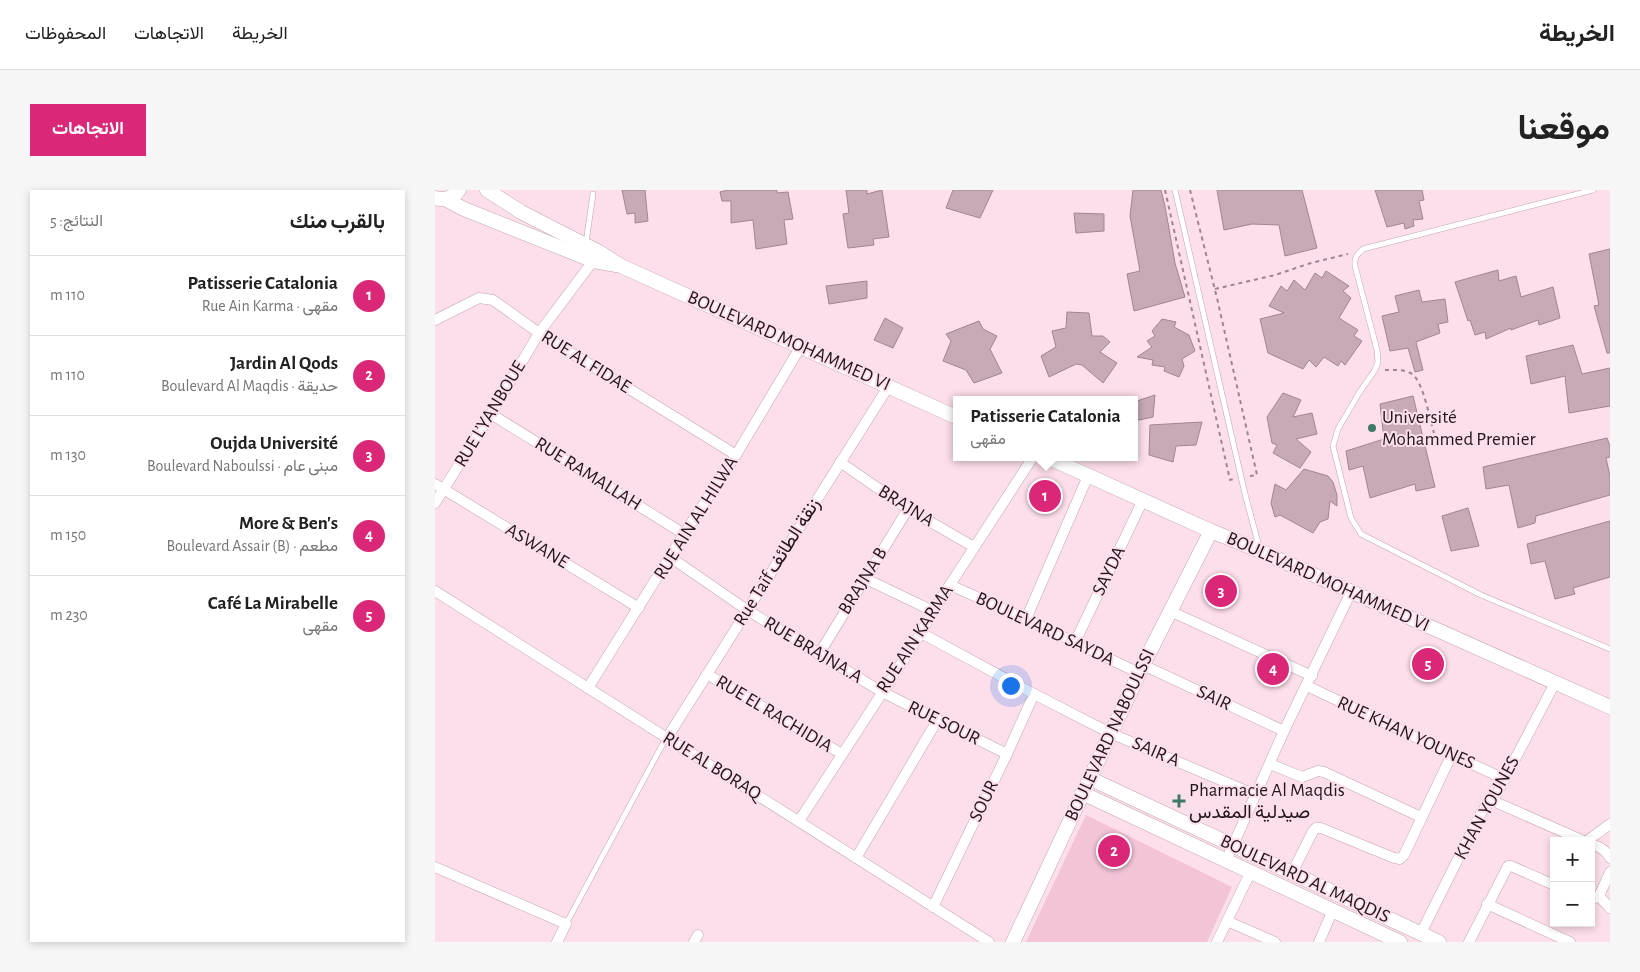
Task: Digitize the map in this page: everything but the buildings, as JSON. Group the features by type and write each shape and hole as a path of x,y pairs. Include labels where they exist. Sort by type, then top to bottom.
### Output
{"street":[{"path":"440,199 451,198 459,190"},
{"name":"BOULEVARD MOHAMMED VI","path":"487,190 521,212 585,245 596,256"},
{"name":"BOULEVARD MOHAMMED VI","path":"440,199 621,266 953,416"},
{"name":"RUE L’YANBOUE","path":"435,503 439,486 491,414 539,333 596,256"},
{"name":"RUE AL FIDAE","path":"435,320 479,298 493,300 539,333 736,455"},
{"name":"RUE AIN AL HILWA","path":"588,688 684,534 736,455 801,346"},
{"name":"Rue Taïf زنقة الطائف","path":"667,738 889,387"},
{"name":"RUE RAMALLAH","path":"491,414 684,534"},
{"name":"RUE AIN KARMA","path":"799,822 1030,461"},
{"name":"BOULEVARD MOHAMMED VI","path":"1056,461 1610,707"},
{"name":"BRAJNA","path":"840,462 908,509 974,547"},
{"path":"1026,619 1088,476"},
{"name":"ASWANE","path":"439,486 639,608"},
{"name":"SAYDA","path":"1075,642 1143,500"},
{"name":"BRAJNA B","path":"819,654 908,509"},
{"name":"BOULEVARD NABOULSSI","path":"1013,942 1110,733 1211,530"},
{"name":"RUE BRAJNA.A","path":"670,557 747,610 882,692"},
{"path":"864,578 933,611"},
{"name":"BOULEVARD SAYDA","path":"950,585 1075,642 1141,669"},
{"name":"RUE AL BORAQ","path":"435,591 989,942"},
{"path":"1225,862 1284,731 1351,592"},
{"path":"1170,611 1312,676"},
{"name":"SAIR A","path":"921,633 1033,694 1110,733 1256,795"},
{"name":"SAIR","path":"1141,669 1284,731"},
{"name":"RUE EL RACHIDIA","path":"707,674 842,754"},
{"name":"KHAN YOUNES","path":"1421,933 1481,813 1493,801 1555,683"},
{"name":"RUE KHAN YOUNES","path":"1307,686 1504,780"},
{"name":"RUE SOUR","path":"882,692 1007,754"},
{"name":"SOUR","path":"933,907 1007,754 1033,694"},
{"path":"856,858 938,719"},
{"path":"1292,873 1316,828 1321,828 1393,858 1400,859 1404,855 1452,754"},
{"path":"1270,764 1302,777 1318,770 1324,772 1421,817"},
{"name":"BOULEVARD AL MAQDIS","path":"1089,778 1439,942"},
{"name":"BOULEVARD AL MAQDIS","path":"1082,793 1225,862 1400,942"},
{"path":"1493,801 1577,837"},
{"path":"1592,837 1610,824"},
{"path":"1595,845 1600,847 1610,858"},
{"path":"1469,942 1507,866 1550,883"},
{"path":"435,867 566,924 557,942"},
{"path":"1610,872 1595,898 1610,908"},
{"path":"1217,942 1250,873"},
{"path":"1487,904 1570,942"},
{"path":"1319,942 1333,910"},
{"path":"1227,921 1275,942"}],"lane":[{"path":"1175,190 1245,494 1261,551"},
{"path":"1593,190 1363,249 1356,256 1355,266 1377,350 1378,362 1343,422 1333,446 1351,518 1361,534 1481,595 1610,650"},
{"path":"585,245 592,211 593,194"},
{"path":"566,924 667,738"}],"path":[{"path":"1215,289 1275,275 1344,254 1356,256"},
{"path":"1375,370 1403,371 1416,377 1419,381 1434,433"}],"shaded area":[{"path":"1086,815 1232,887 1207,942 1026,942"}],"place":[{"name":"Université Mohammed Premier","path":"1372,428"},
{"name":"Patisserie Catalonia","path":"1045,496"},
{"name":"Oujda Université","path":"1221,591"},
{"name":"Café La Mirabelle","path":"1428,664"},
{"name":"More & Ben's","path":"1273,669"},
{"name":"Pharmacie Al Maqdis صيدلية المقدس","path":"1179,801"},
{"name":"Jardin Al Qods","path":"1114,851"}]}
